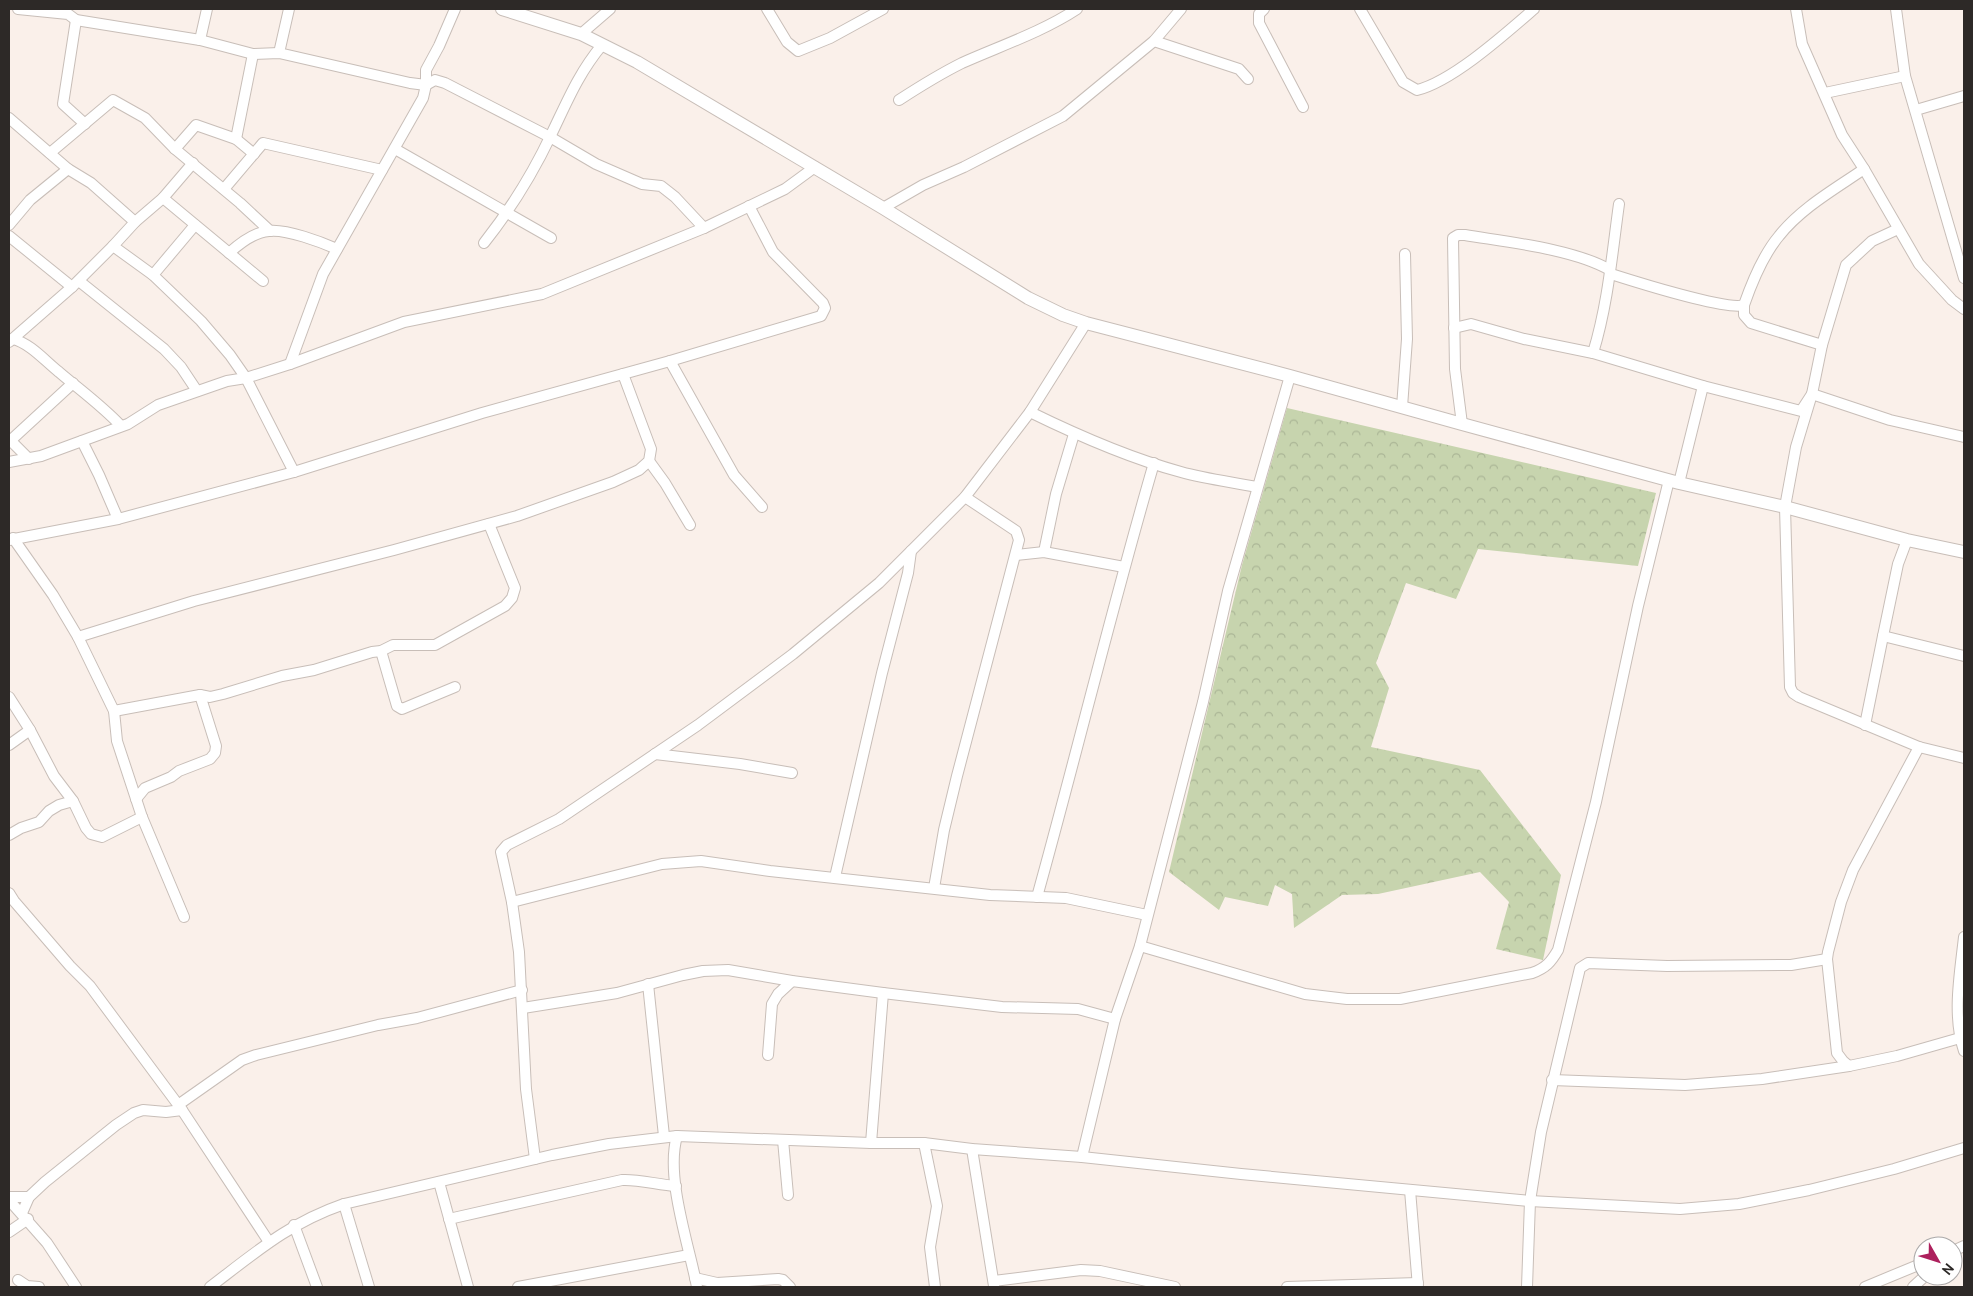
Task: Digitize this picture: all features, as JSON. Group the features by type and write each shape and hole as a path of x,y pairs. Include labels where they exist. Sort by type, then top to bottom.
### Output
{"main road":[{"path":"502,9 581,34 697,96 1028,298 1086,323 1290,376 1674,481 1785,507 1907,540 1964,552"}],"street":[{"path":"18,9 69,14 200,40 253,54 279,53 373,75 426,85 435,80 550,137 596,164 642,184 661,186 675,196 704,228"},
{"path":"200,40 207,9"},
{"path":"279,53 289,9"},
{"path":"290,364 323,274 423,98 426,85 426,70 439,46 454,9"},
{"path":"581,34 610,9"},
{"path":"767,9 787,42 798,51 830,38 883,9"},
{"path":"899,100 962,64 1077,9"},
{"path":"883,208 923,185 964,167 1063,116 1154,41 1181,9"},
{"path":"1264,9 1259,14 1259,24 1303,107"},
{"path":"1360,9 1404,82 1417,90 1429,87 1478,55 1534,9"},
{"path":"1796,9 1802,44 1842,135 1919,264 1952,300 1964,309"},
{"path":"1896,9 1905,76 1964,278"},
{"path":"69,14 63,104 85,124"},
{"path":"1154,41 1240,69 1248,79"},
{"path":"484,243 508,212 550,137 586,64 602,45"},
{"path":"236,139 253,54"},
{"path":"1825,94 1905,76"},
{"path":"1916,110 1964,96"},
{"path":"50,153 113,100 145,118 175,149 224,189 270,231"},
{"path":"9,118 68,170 91,183 135,222"},
{"path":"175,149 196,125 236,139 254,154"},
{"path":"224,189 263,143 382,170"},
{"path":"395,149 551,238"},
{"path":"11,341 114,246 135,222 163,198 193,163"},
{"path":"9,462 29,459 82,441 120,425 128,424 158,405 227,381 246,378 290,364 404,322 542,294 704,228 785,189 815,168"},
{"path":"1822,345 1751,323 1744,315 1744,305 1772,246 1780,234 1816,202 1864,169"},
{"path":"9,225 30,200 68,170"},
{"path":"163,198 263,281"},
{"path":"1593,353 1601,328 1619,204"},
{"path":"184,917 142,817 116,741 114,711 78,637 53,596 11,539 118,518 294,472 482,413 818,318 824,312 823,303 768,245 748,206"},
{"path":"153,275 196,225"},
{"path":"1898,229 1872,241 1846,265 1822,345 1812,394 1796,447 1785,507 1792,691 1799,697 1919,747 1964,758"},
{"path":"229,253 243,241 270,231 315,239 337,249"},
{"path":"1462,424 1455,370 1452,238 1455,236 1465,235 1551,251 1596,262 1610,272 1680,295 1730,305 1744,305"},
{"path":"9,236 164,349 181,367 197,391"},
{"path":"114,246 153,275 201,321 230,355 246,378 294,472"},
{"path":"1402,408 1406,377 1407,339 1405,254"},
{"path":"535,1159 526,1089 519,952 512,902 501,859 501,852 503,849 559,819 698,725 794,654 879,583 965,497 1030,412 1086,323"},
{"path":"1454,328 1471,324 1524,339 1593,353 1702,386 1801,411 1812,394"},
{"path":"11,341 25,342 84,391 120,425"},
{"path":"670,361 734,475 762,507"},
{"path":"78,637 194,601 394,550 517,516 613,482 639,470 649,461 651,448 623,374"},
{"path":"1082,1157 1115,1019 1140,946 1203,702 1228,592 1290,376"},
{"path":"29,459 10,440 73,383"},
{"path":"1140,946 1305,994 1347,999 1400,1000 1532,973 1545,968 1558,950 1596,802 1638,606 1702,386"},
{"path":"1812,394 1890,420 1964,437"},
{"path":"1030,412 1074,434 1154,463 1182,472 1257,487"},
{"path":"1044,552 1054,502 1074,434"},
{"path":"82,441 118,518"},
{"path":"649,461 665,483 690,525"},
{"path":"1037,897 1124,567 1154,463"},
{"path":"934,888 944,830 957,776 1020,540 1016,531 965,497"},
{"path":"114,711 200,694 210,697 223,694 282,676 314,670 381,651 393,645 435,645 505,606 512,598 515,588 489,524"},
{"path":"1866,725 1898,564 1907,540"},
{"path":"835,877 882,673 902,598 911,551"},
{"path":"1016,555 1044,552 1124,567"},
{"path":"1883,636 1964,656"},
{"path":"381,651 397,706 402,709 455,688"},
{"path":"136,799 145,788 179,771 210,759 215,753 216,746 200,694"},
{"path":"9,697 30,730 54,776 73,801 86,828 92,834 102,837 142,817"},
{"path":"9,745 30,730"},
{"path":"1850,1066 1837,1053 1826,959 1841,902 1853,870 1919,747"},
{"path":"656,754 740,764 792,773"},
{"path":"9,835 21,828 39,822 59,805 73,801"},
{"path":"512,902 662,864 701,861 770,871 990,895 1066,898 1147,915"},
{"path":"9,892 14,902 90,986 180,1108 269,1242"},
{"path":"1964,937 1958,1015 1960,1038 1964,1051"},
{"path":"1527,1287 1530,1201 1541,1132 1578,970 1585,964 1666,966 1791,965 1826,959"},
{"path":"523,1008 617,993 703,971 728,970 792,981 1002,1007 1078,1009 1115,1019"},
{"path":"768,1055 772,1004 778,994 792,981"},
{"path":"648,984 664,1136"},
{"path":"9,1232 25,1216 29,1197 44,1182 116,1124 143,1110 166,1112 180,1108 242,1060 256,1054 378,1025 417,1018 522,990"},
{"path":"871,1143 883,993"},
{"path":"1552,1080 1685,1085 1762,1079 1850,1066 1897,1056 1960,1038"},
{"path":"1828,1070 1837,1053"},
{"path":"210,1287 294,1225 344,1204 535,1159 609,1144 664,1136 924,1143 1530,1201 1680,1209 1739,1204 1837,1183 1964,1148"},
{"path":"677,1136 674,1153 676,1186 696,1283 778,1279 783,1280 790,1287"},
{"path":"783,1140 788,1195"},
{"path":"924,1143 937,1206 930,1247 935,1287"},
{"path":"972,1149 994,1284 1081,1270 1100,1271 1175,1287"},
{"path":"449,1219 622,1180 634,1179 648,1184 676,1186"},
{"path":"439,1182 468,1287"},
{"path":"1287,1287 1418,1285 1410,1190"},
{"path":"9,1198 29,1197"},
{"path":"9,1198 47,1243 76,1287"},
{"path":"344,1204 369,1287"},
{"path":"294,1225 317,1287"},
{"path":"518,1287 689,1255"},
{"path":"1865,1287 1913,1267"},
{"path":"18,1280 27,1286 39,1287"}],"green space":[{"path":"1287,408 1656,493 1638,566 1478,549 1456,599 1406,583 1376,663 1389,688 1371,747 1480,770 1561,875 1543,960 1496,949 1509,902 1480,872 1378,894 1342,895 1294,928 1292,894 1275,885 1268,906 1225,897 1219,910 1169,872 1242,565"}]}
